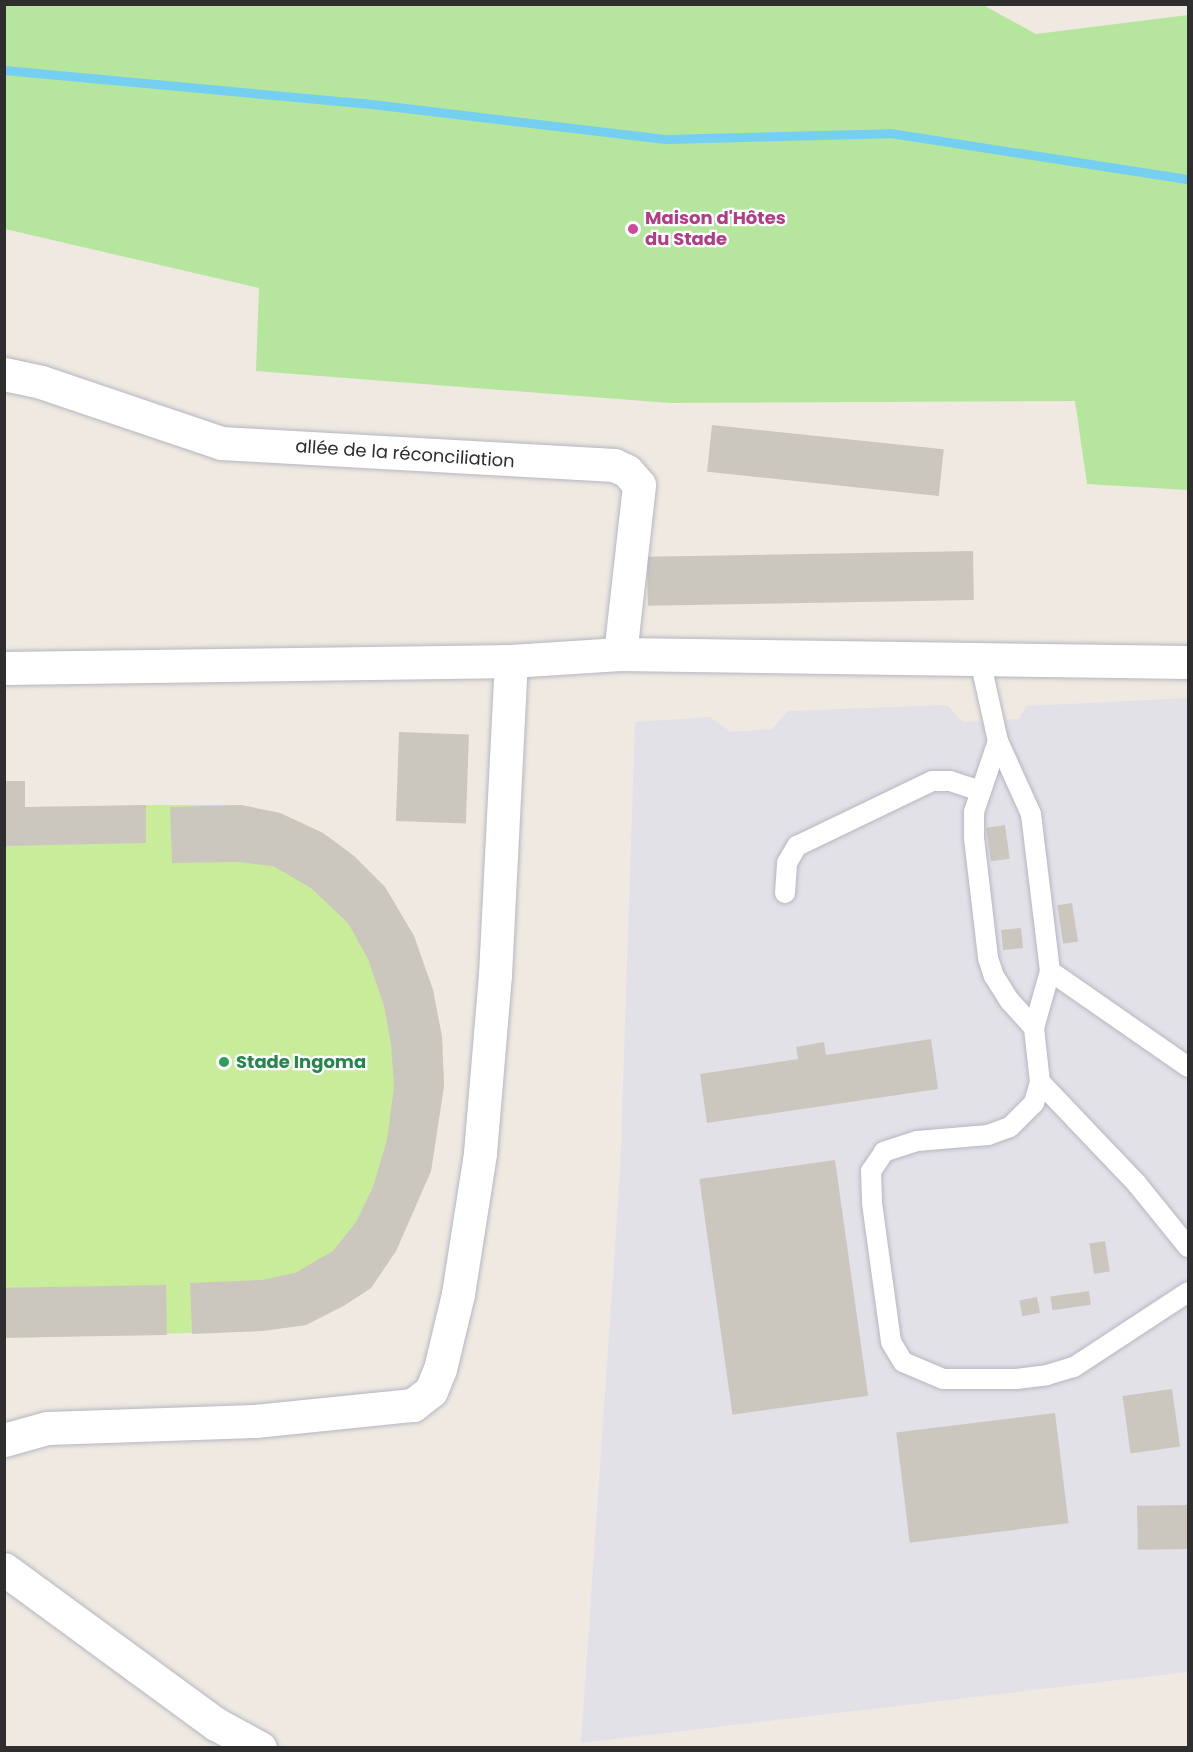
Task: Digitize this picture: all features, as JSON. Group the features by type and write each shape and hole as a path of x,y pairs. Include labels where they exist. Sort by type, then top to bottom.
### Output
{"street":[{"name":"allée de la réconciliation","path":"4,374 41,382 221,443 349,449 481,460 614,465 627,471 639,485 620,654"},
{"path":"4,668 511,661 620,654 1188,662"},
{"path":"4,1440 47,1428 255,1421 413,1405 431,1391 440,1370 458,1294 480,1153 495,975 511,661"},
{"path":"4,1569 216,1724 260,1748"}],"lane":[{"path":"980,660 998,741 1031,814 1050,971 1034,1028 1041,1082 1034,1103 1010,1127 988,1135 917,1141 884,1152 871,1172 872,1203 891,1342 903,1362 943,1379 1016,1379 1047,1375 1074,1367 1188,1292"},
{"path":"998,741 991,769 980,791 974,812 974,838 988,958 994,976 1009,1000 1034,1028"},
{"path":"785,893 787,863 797,846 932,782 950,781 980,791"},
{"path":"1050,971 1188,1067"},
{"path":"1041,1082 1137,1185 1188,1247"}],"shaded area":[{"path":"1188,698 1188,1672 581,1743 620,1174 635,722 710,717 731,732 772,729 788,711 947,705 963,722 1019,719 1026,706"}],"green space":[{"path":"5,5 983,5 1036,34 1188,15 1188,490 1087,484 1075,401 670,403 256,371 259,288 5,229"},
{"name":"Stade Ingoma","path":"146,805 241,805 280,813 323,833 354,856 385,887 414,936 433,990 442,1037 444,1086 431,1171 396,1251 371,1288 345,1305 306,1325 262,1331 5,1338 5,810"}],"building":[{"path":"712,425 944,449 939,496 707,472"},
{"path":"973,551 974,600 648,606 647,557"},
{"path":"399,732 469,734 466,823 396,821"},
{"path":"4,781 25,781 25,807 146,805 146,843 4,846"},
{"path":"241,805 280,813 323,833 354,856 385,887 414,936 433,990 442,1037 444,1086 431,1171 396,1251 371,1288 345,1305 306,1325 262,1331 192,1334 190,1283 262,1280 295,1273 333,1251 356,1222 373,1187 387,1140 394,1087 391,1044 384,1006 368,959 348,923 311,888 273,866 237,862 172,863 170,807"},
{"path":"1005,825 1010,859 991,861 986,828"},
{"path":"1072,903 1078,942 1063,944 1057,905"},
{"path":"1021,928 1023,948 1003,950 1001,930"},
{"path":"931,1039 938,1089 707,1123 700,1074 798,1059 796,1047 824,1042 826,1055"},
{"path":"835,1160 868,1396 732,1415 699,1179"},
{"path":"1105,1241 1110,1272 1094,1274 1089,1244"},
{"path":"166,1285 167,1335 5,1338 4,1288"},
{"path":"1089,1291 1091,1305 1052,1310 1050,1296"},
{"path":"1037,1297 1040,1313 1022,1316 1019,1300"},
{"path":"1172,1389 1180,1446 1131,1453 1122,1396"},
{"path":"1055,1413 1069,1523 910,1543 896,1432"},
{"path":"1187,1505 1188,1549 1138,1550 1137,1506"}],"waterway":[{"path":"4,70 363,103 667,139 890,133 1188,179"}],"place":[{"name":"Maison d'Hôtes du Stade","path":"633,229"},
{"name":"Stade Ingoma","path":"224,1062"}]}
